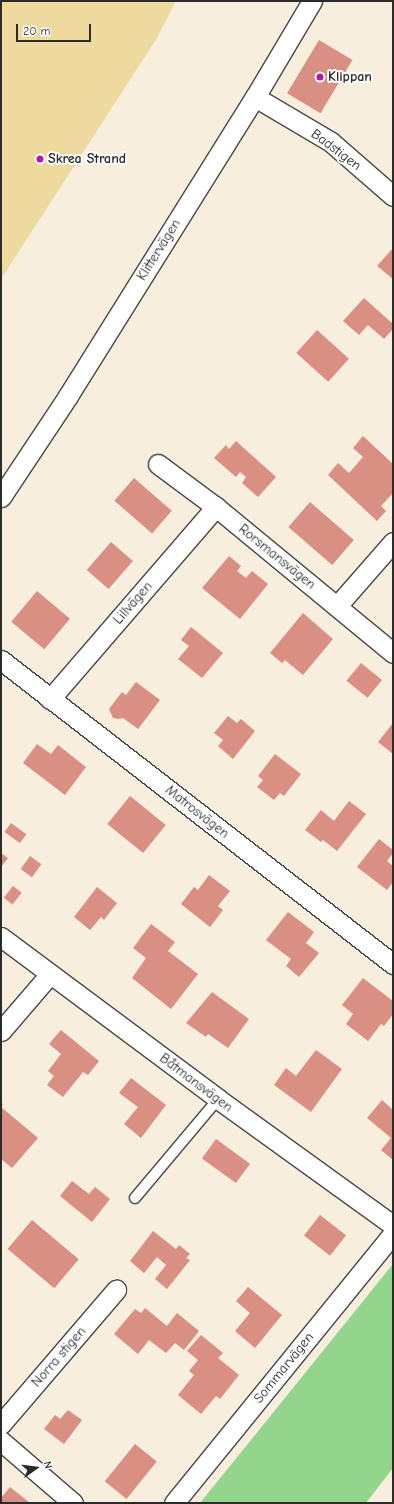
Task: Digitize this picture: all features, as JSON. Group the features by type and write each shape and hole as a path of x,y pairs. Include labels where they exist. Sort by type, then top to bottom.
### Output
{"street":[{"name":"Klittervägen","path":"1,497 68,396 255,97 312,1"},
{"name":"Badstigen","path":"255,97 331,142 393,196"},
{"name":"Rorsmansvägen","path":"158,464 216,507 393,653"},
{"name":"Lillvägen","path":"50,699 216,507"},
{"path":"337,606 393,542"},
{"name":"Matrosvägen","path":"1,660 393,964"},
{"name":"Båtmansvägen","path":"1,937 218,1099 393,1225"},
{"path":"1,1031 50,974"},
{"name":"Sommarvägen","path":"174,1503 393,1234"},
{"name":"Norra stigen","path":"1,1424 116,1290"},
{"path":"4,1449 73,1503"}],"lane":[{"path":"135,1198 218,1099"}],"green space":[{"path":"393,1264 393,1468 366,1503 200,1503"}],"sand":[{"name":"Skrea Strand","path":"1,1 176,1 157,38 1,279"}],"building":[{"name":"Klippan","path":"319,40 352,60 320,113 287,93"},
{"path":"393,248 393,279 377,266"},
{"path":"364,298 393,324 393,329 384,339 368,325 359,335 343,321"},
{"path":"317,330 349,359 328,382 296,353"},
{"path":"363,436 393,464 393,493 381,506 386,511 377,521 328,475 338,463 349,473 363,457 353,448"},
{"path":"236,441 276,477 258,497 242,483 246,477 240,472 236,477 214,458 226,445 229,449"},
{"path":"134,478 172,511 152,533 114,501"},
{"path":"310,502 354,540 332,565 288,527"},
{"path":"111,542 133,561 109,589 87,570"},
{"path":"229,556 241,566 237,571 246,578 252,571 268,584 240,619 202,588"},
{"path":"37,591 70,619 44,649 11,622"},
{"path":"303,613 333,639 303,675 285,660 282,663 270,653"},
{"path":"191,627 223,653 202,678 178,659 189,646 181,640"},
{"path":"361,663 382,680 368,698 347,681"},
{"path":"136,682 160,700 138,729 123,718 113,718 109,709 122,692 126,695"},
{"path":"228,716 237,723 241,719 255,731 233,759 218,746 223,740 214,733"},
{"path":"393,723 393,754 378,742"},
{"path":"37,744 51,754 58,745 86,767 65,795 23,763"},
{"path":"275,754 301,774 284,796 280,793 274,800 257,787 263,780 258,776"},
{"path":"130,796 166,825 143,853 107,824"},
{"path":"349,801 366,814 337,851 323,840 321,842 305,830 321,810 334,821"},
{"path":"11,823 26,834 20,843 5,832"},
{"path":"379,839 393,850 393,853 387,861 393,866 393,882 387,890 357,867"},
{"path":"1,853 8,858 1,867"},
{"path":"30,856 41,864 32,877 21,869"},
{"path":"209,875 230,891 218,906 223,910 210,927 181,904 194,887 198,890"},
{"path":"13,886 22,893 12,905 4,898"},
{"path":"97,887 117,903 104,920 101,917 90,930 74,917"},
{"path":"288,912 314,932 306,943 319,953 299,977 286,966 291,959 266,940"},
{"path":"151,924 175,942 168,951 198,974 171,1009 132,978 146,958 133,948"},
{"path":"363,978 393,1001 393,1014 384,1026 381,1024 368,1041 346,1024 353,1014 342,1005"},
{"path":"212,992 249,1019 228,1048 208,1034 206,1037 186,1023"},
{"path":"61,1030 99,1061 88,1075 83,1072 63,1097 47,1085 54,1076 48,1071 61,1054 49,1044"},
{"path":"316,1050 342,1069 311,1112 274,1085 286,1068 296,1076"},
{"path":"131,1078 166,1105 141,1138 124,1124 138,1107 119,1093"},
{"path":"382,1100 393,1110 393,1160 381,1150 391,1138 367,1118"},
{"path":"1,1107 38,1138 12,1168 1,1159"},
{"path":"216,1139 250,1164 236,1183 202,1158"},
{"path":"72,1181 89,1194 95,1187 110,1199 92,1222 60,1196"},
{"path":"320,1215 346,1235 330,1256 304,1235"},
{"path":"32,1220 79,1259 54,1288 8,1249"},
{"path":"153,1231 176,1249 179,1245 190,1254 186,1258 190,1260 167,1289 155,1279 166,1265 157,1257 144,1273 130,1261"},
{"path":"248,1287 282,1315 255,1348 235,1331 250,1313 236,1301"},
{"path":"145,1308 167,1326 177,1313 199,1331 184,1350 175,1343 166,1353 149,1340 138,1354 114,1334 135,1309 141,1313"},
{"path":"201,1335 223,1353 218,1358 239,1375 220,1399 216,1396 201,1414 178,1395 194,1375 189,1371 198,1360 187,1351"},
{"path":"68,1410 82,1420 64,1444 44,1429 55,1415 60,1419"},
{"path":"135,1444 157,1462 127,1499 105,1481"},
{"path":"10,1487 30,1503 1,1503 1,1498"}],"place":[{"name":"Klippan","path":"320,77"},
{"name":"Skrea Strand","path":"40,159"}]}
